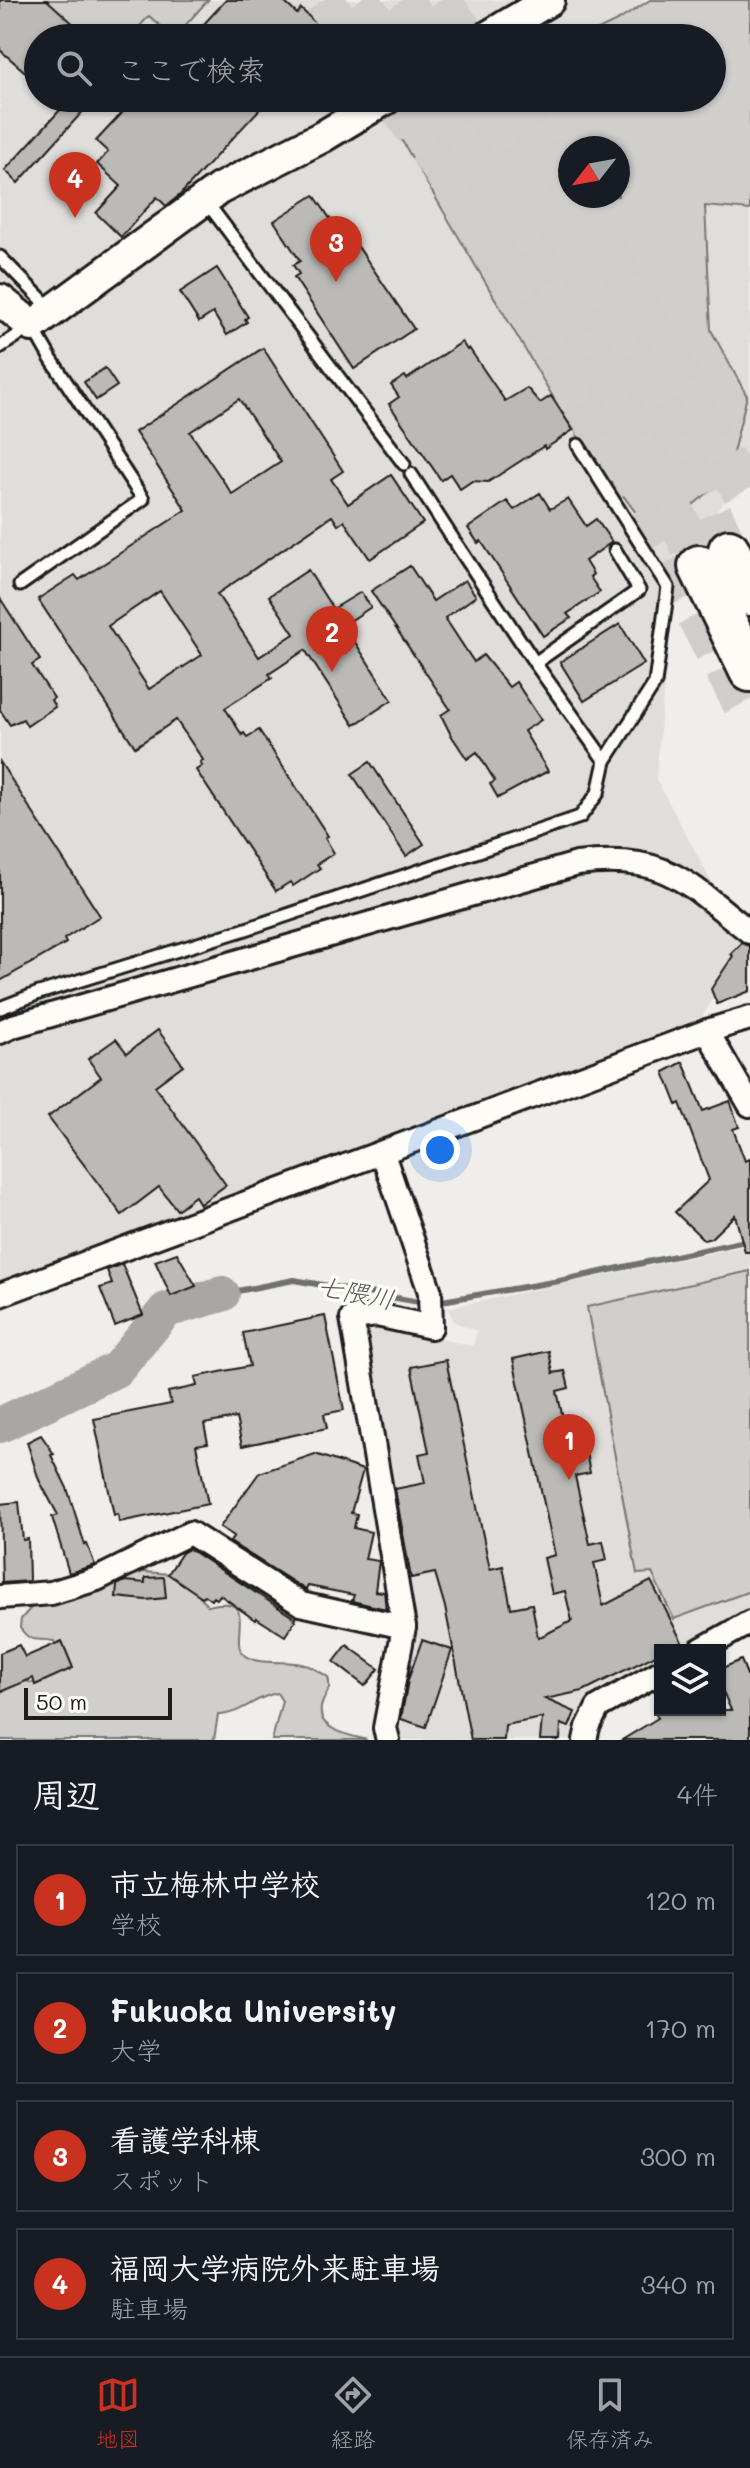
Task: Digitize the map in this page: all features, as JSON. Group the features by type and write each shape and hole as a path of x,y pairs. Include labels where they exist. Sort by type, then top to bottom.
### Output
{"highway":[{"path":"750,595 714,558 750,671"}],"street":[{"path":"509,24 549,0"},
{"path":"0,300 42,318 219,189 322,137 364,112"},
{"path":"0,1032 541,873 588,863 611,860 640,862 674,873 750,932"},
{"path":"0,1295 707,1031 750,1018"},
{"path":"707,1031 750,1105"},
{"path":"383,1154 430,1292 431,1327 377,1315 352,1318 404,1627 385,1728 388,1740"},
{"path":"0,1597 51,1593 97,1579 190,1533 301,1604 404,1627"},
{"path":"711,1644 750,1622"},
{"path":"585,1740 598,1707 654,1675"}],"lane":[{"path":"205,200 408,469 535,663 605,761"},
{"path":"0,257 42,318 51,359 143,499 20,585"},
{"path":"0,347 42,318"},
{"path":"0,1008 580,817 598,793 605,761 655,683 668,587 578,445"},
{"path":"535,663 639,590 615,550"}],"shaded area":[{"path":"0,0 750,0 750,469 674,565 656,779 746,945 702,1017 0,1287"},
{"path":"3,0 208,0 187,24 158,24 149,16 142,24 30,24"},
{"path":"650,0 750,0 750,210 705,206 711,330 747,396 727,477 654,537 566,419 395,129 430,112 726,112 726,24 611,24"},
{"path":"750,1245 750,1615 699,1644 654,1644 654,1668 590,1701 582,1740 392,1740 412,1623 360,1328 375,1325 473,1346 477,1331 454,1322 448,1308"},
{"path":"750,1271 750,1591 674,1619 652,1573 637,1574 587,1307"},
{"path":"144,1572 183,1575 208,1606 233,1606 240,1620 240,1647 249,1658 305,1665 328,1677 322,1718 333,1729 367,1740 272,1740 282,1701 277,1693 234,1712 218,1715 214,1740 0,1740 0,1675 31,1682 44,1680 55,1667 60,1654 54,1641 32,1639 24,1633 20,1628 21,1619 37,1601 92,1589"}],"building":[{"path":"0,0 47,0 74,24 24,24 24,71 0,50"},
{"path":"226,0 282,0 297,14 301,9 317,24 204,24"},
{"path":"58,112 82,112 18,183 5,170"},
{"path":"123,112 257,112 180,195 166,206 157,197 121,237 96,213 121,186 97,164 108,152 96,141"},
{"path":"314,195 344,239 350,235 414,329 354,369 294,277 299,274 293,265 300,261 274,221"},
{"path":"217,268 248,317 245,319 247,322 227,335 213,313 199,322 180,292"},
{"path":"462,342 505,401 527,388 540,403 551,396 573,430 488,482 472,481 460,489 450,474 441,480 389,404 399,397 391,385 405,376 407,379"},
{"path":"263,348 343,471 331,479 348,504 391,475 423,523 370,559 344,521 338,525 332,516 217,594 259,657 294,634 269,596 308,570 333,609 361,592 371,607 344,625 392,700 354,725 305,650 269,674 272,678 225,708 242,735 244,733 247,737 259,730 328,836 325,838 334,853 317,864 320,868 293,886 290,882 276,891 196,770 202,766 200,762 203,760 176,720 135,747 38,599 75,575 79,580 186,510 135,432","holes":["239,399 281,462 232,494 190,432","160,591 202,655 149,689 108,626"]},
{"path":"105,368 117,386 96,400 84,382"},
{"path":"540,493 550,509 568,499 586,526 596,519 612,542 585,561 593,574 590,577 600,592 567,614 571,618 543,636 481,541 478,543 468,528 507,501 514,510"},
{"path":"410,566 433,601 465,580 476,596 445,618 474,662 483,655 509,687 516,682 541,720 524,731 548,771 498,798 490,784 495,781 477,752 467,759 451,735 441,715 450,709 371,591"},
{"path":"0,598 40,660 32,665 54,698 51,700 55,707 27,726 23,719 10,725 0,710"},
{"path":"620,624 644,664 584,701 560,662"},
{"path":"0,762 100,916 64,939 66,943 0,981"},
{"path":"370,762 424,844 406,856 352,774"},
{"path":"742,943 750,946 750,991 717,1004 711,989 733,956 731,954"},
{"path":"158,1030 183,1065 155,1086 226,1185 200,1204 195,1196 177,1210 159,1187 122,1215 48,1117 101,1077 88,1059 116,1039 127,1053"},
{"path":"683,1062 703,1111 730,1101 739,1127 733,1129 745,1161 750,1159 750,1252 745,1252 735,1215 711,1238 704,1240 675,1212 709,1180 680,1103 677,1105 664,1072"},
{"path":"177,1253 196,1286 171,1296 155,1261"},
{"path":"122,1264 143,1315 115,1326 100,1288 112,1284 107,1270"},
{"path":"325,1316 344,1410 324,1414 327,1428 242,1446 236,1418 204,1424 208,1443 196,1445 208,1504 119,1522 118,1514 114,1515 94,1419 171,1404 168,1392 197,1386 195,1377 250,1366 243,1333"},
{"path":"549,1351 553,1373 565,1371 569,1388 557,1391 570,1451 585,1448 590,1473 575,1476 590,1544 603,1541 607,1560 594,1563 603,1606 651,1581 682,1642 654,1644 654,1656 583,1691 545,1699 575,1712 569,1727 561,1724 560,1740 540,1740 542,1718 505,1725 504,1740 471,1740 445,1607 435,1573 411,1578 395,1489 425,1483 419,1454 429,1452 411,1367 446,1360 490,1569 503,1566 511,1608 532,1604 538,1638 572,1621 565,1591 552,1594 544,1558 555,1555 513,1359"},
{"path":"41,1435 54,1454 51,1455 67,1488 85,1545 95,1565 69,1573 52,1517 58,1515 39,1480 27,1442"},
{"path":"315,1454 363,1470 351,1513 357,1514 354,1528 371,1532 365,1559 379,1561 375,1591 384,1592 386,1609 352,1601 354,1595 308,1586 306,1590 230,1542 234,1536 220,1527 259,1473"},
{"path":"19,1502 23,1540 28,1539 29,1581 2,1583 0,1504"},
{"path":"189,1549 296,1619 285,1636 255,1620 220,1595 211,1600 204,1595 202,1597 168,1574 182,1553"},
{"path":"164,1577 166,1598 116,1597 117,1585 125,1581 145,1583 145,1578"},
{"path":"422,1640 452,1650 426,1727 401,1719 408,1680"},
{"path":"62,1641 73,1668 35,1685 33,1678 0,1692 0,1653 19,1645 25,1657"},
{"path":"347,1645 379,1669 365,1686 334,1662"},
{"path":"741,1660 750,1682 750,1740 622,1740 657,1716 726,1716 726,1710 731,1710 726,1699 726,1666"}],"waterway":[{"name":"七隈川","path":"436,1302 559,1281 750,1240"},
{"name":"七隈川","path":"222,1294 294,1280 425,1303"},
{"name":"七隈川","path":"0,1425 117,1369 166,1310 222,1294"}],"tunnel":[{"path":"323,0 341,24"},
{"path":"359,0 377,24"},
{"path":"402,0 420,24"},
{"path":"440,0 458,24"},
{"path":"403,112 440,166 565,367 750,718"},
{"path":"441,112 520,230 575,321 651,461 699,566"},
{"path":"483,112 580,261 673,433 729,550"},
{"path":"520,112 558,169"},
{"path":"583,208 649,320 750,506"}],"place":[{"name":"福岡大学病院外来駐車場","path":"75,218"},
{"name":"看護学科棟","path":"336,282"},
{"name":"Fukuoka University","path":"332,672"},
{"name":"市立梅林中学校","path":"569,1480"}]}
